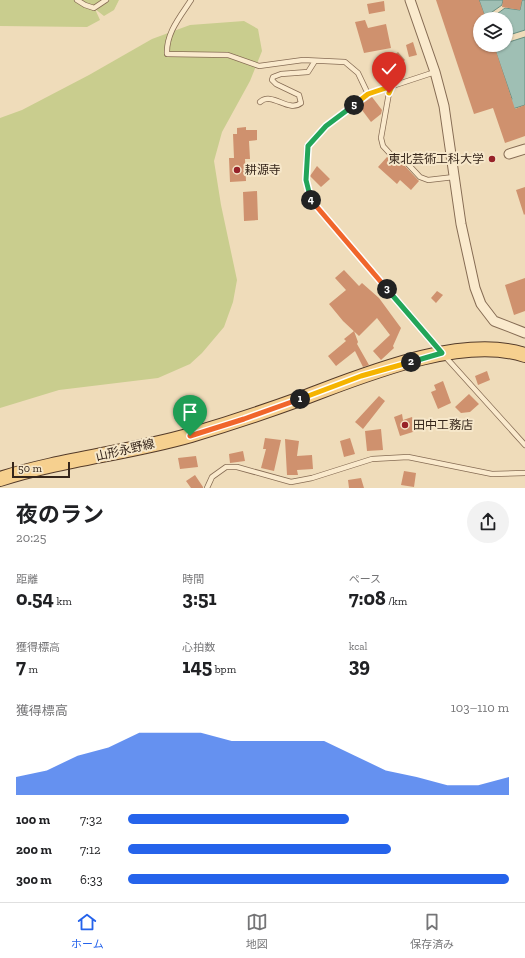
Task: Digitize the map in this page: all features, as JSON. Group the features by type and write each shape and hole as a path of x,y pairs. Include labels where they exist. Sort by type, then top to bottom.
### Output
{"main road":[{"name":"山形永野線","path":"0,479 190,436 244,419 361,376 442,353 484,349 525,355"}],"street":[{"path":"410,0 435,72 444,106 461,224 475,288 481,304 494,321 525,333"},
{"path":"509,154 525,149"}],"lane":[{"path":"77,0 94,8 106,0"},
{"path":"191,0 173,27 166,43 167,54 228,55 259,66 303,60 346,62 358,73 368,94"},
{"path":"260,102 268,99 287,105 298,105 301,102 300,95 273,82 273,77 277,75 308,72 315,61"},
{"path":"435,72 368,94 326,126 308,146 306,180 310,199 442,353 525,445"},
{"path":"392,86 389,93 381,138 383,146 394,158 406,162 420,177 428,180 454,177"},
{"path":"208,488 212,476 226,468 251,470 291,482 312,478 372,459 408,457 492,474 525,472"}],"green space":[{"path":"0,0 119,0 114,10 104,16 95,9 100,20 87,27 0,26"},
{"path":"244,21 258,29 262,51 250,81 222,132 214,161 221,205 237,280 233,302 224,327 202,353 190,364 158,378 59,390 0,408 0,118 22,110 89,75 152,39 190,25"}],"water":[{"path":"479,0 503,0 502,5 492,12 483,12"},
{"path":"522,0 525,0 525,30 513,34 513,12 500,12 505,8 520,10"},
{"path":"525,37 525,105 503,112 512,99 496,52 513,52 513,41"}],"building":[{"path":"436,0 479,0 483,12 473,12 473,52 496,52 515,109 525,105 525,136 505,143 493,108 474,114"},
{"path":"503,0 522,0 520,10 502,7"},
{"path":"384,1 385,11 369,14 367,4"},
{"path":"365,20 368,28 386,24 391,48 364,53 355,22"},
{"path":"413,42 417,55 409,57 406,45"},
{"path":"398,52 405,60 389,75 381,66"},
{"path":"372,97 382,110 381,114 371,122 359,106"},
{"name":"耕源寺","path":"246,127 246,130 257,130 257,140 249,141 250,159 245,159 246,181 230,182 229,158 234,158 233,134 237,134 237,128"},
{"path":"387,157 398,166 400,164 404,165 419,181 411,190 400,180 397,184 378,167"},
{"path":"317,166 330,179 321,187 310,176"},
{"path":"525,187 525,214 524,215 516,190"},
{"path":"257,191 258,220 244,221 243,192"},
{"path":"344,270 359,286 362,283 379,298 401,328 393,346 394,348 381,360 373,351 390,335 377,318 359,336 343,321 329,304 346,290 335,278"},
{"path":"525,278 525,311 514,315 505,285"},
{"path":"437,291 443,295 436,303 431,298"},
{"path":"354,331 358,342 357,344 369,365 363,367 355,351 336,366 328,356 346,341 344,339"},
{"path":"487,371 490,380 478,385 475,376"},
{"path":"443,381 451,403 438,409 431,392 436,390 434,385"},
{"path":"469,394 479,404 470,412 461,413 455,407"},
{"path":"379,396 385,401 363,429 355,422"},
{"name":"田中工務店","path":"402,414 403,420 412,417 416,431 400,436 394,417"},
{"path":"381,429 383,450 367,451 365,431"},
{"path":"265,438 281,440 274,471 261,468 266,449 263,449"},
{"path":"350,438 355,454 344,457 340,441"},
{"path":"285,439 299,441 297,456 312,455 313,469 297,470 298,475 287,475"},
{"path":"243,451 245,461 230,463 229,454"},
{"path":"196,456 198,467 180,469 178,458"},
{"path":"404,471 416,473 414,487 401,485"},
{"path":"195,475 203,488 191,488 186,481"},
{"path":"361,478 364,488 349,488 348,480"}],"place":[{"name":"東北芸術工科大学","path":"492,159"},
{"name":"耕源寺","path":"237,170"},
{"name":"田中工務店","path":"405,425"}],"route":[{"path":"190,436 244,419 361,376 442,353 310,199 306,180 308,146 326,126 368,94 392,86 389,93"}]}
